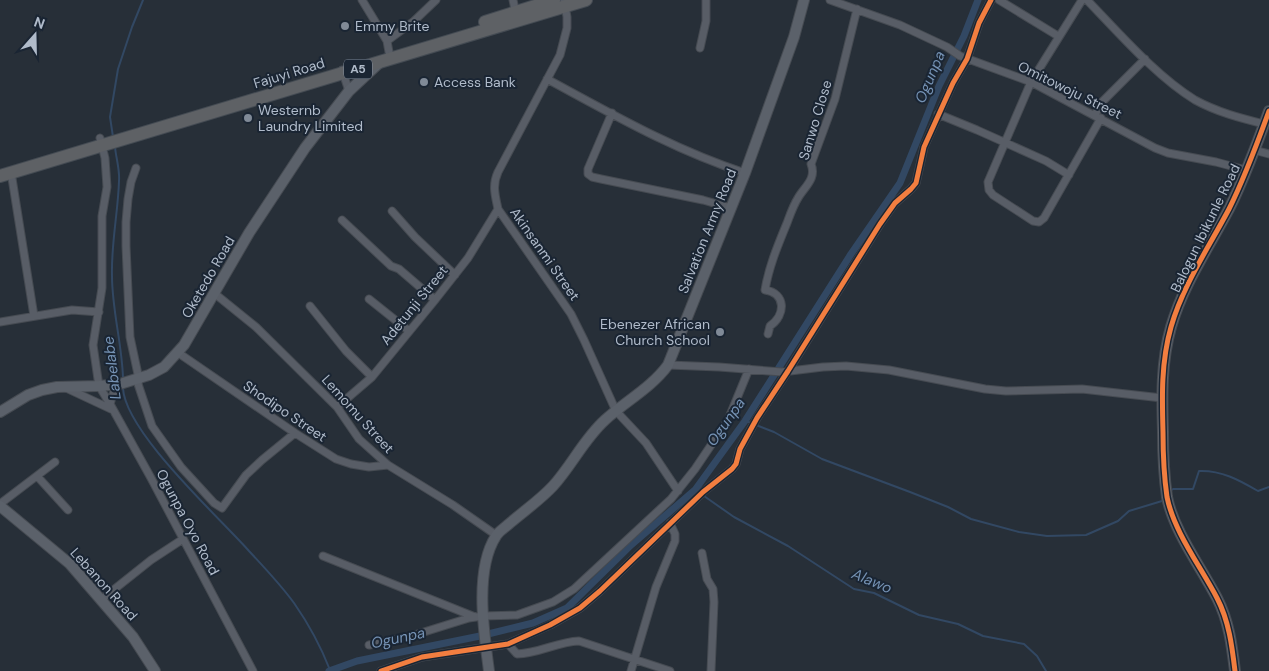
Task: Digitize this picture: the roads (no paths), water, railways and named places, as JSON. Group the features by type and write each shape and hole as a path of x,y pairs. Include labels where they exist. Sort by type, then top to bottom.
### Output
{"highway":[{"name":"Fajuyi Road","path":"342,70 388,46 516,11 561,2 586,0"},
{"name":"Fajuyi Road","path":"4,172 342,70 379,63 516,11"}],"street":[{"path":"362,0 388,46 436,0"},
{"path":"700,48 706,21 706,0"},
{"name":"Salvation Army Road","path":"489,671 481,619 482,597 486,563 496,535 552,487 569,468 591,435 616,411 659,376 668,365 745,173 794,37 804,0"},
{"name":"Omitowoju Street","path":"830,0 900,25 964,57 1031,82 1168,153 1246,170"},
{"path":"381,671 422,657 486,645 508,644 550,625 580,608 600,591 670,522 732,469 736,464 740,449 753,424 785,371 880,224 895,203 912,189 916,183 924,147 991,0"},
{"path":"999,0 1058,36"},
{"path":"1082,0 1031,82 988,182 989,190 993,196 1033,221 1039,222 1044,218 1069,175 1098,116 1101,103 1145,58"},
{"path":"1087,0 1176,86 1196,100 1225,114 1264,124"},
{"name":"Akinsanmi Street","path":"561,2 567,17 564,42 547,79 493,182 498,209 571,314 616,411 646,443 678,490"},
{"name":"Sanwo Close","path":"768,334 770,326 776,322 782,306 778,296 772,291 764,290 767,275 798,198 811,181 813,168 811,164 835,99 857,9"},
{"name":"Oketedo Road","path":"0,412 28,395 50,388 118,384 137,380 164,367 184,345 287,173 322,124 349,91 379,63"},
{"path":"342,70 349,91"},
{"path":"547,79 682,150 745,173"},
{"name":"Balogun Ibikunle Road","path":"1236,671 1229,629 1224,614 1189,549 1167,497 1163,449 1162,398 1166,347 1177,309 1229,208 1269,111"},
{"path":"612,113 588,169 588,174 592,177 694,198 731,208"},
{"path":"938,114 1046,161 1069,175"},
{"path":"98,386 93,345 102,288 102,216 107,187 105,141"},
{"path":"1254,150 1269,154"},
{"path":"136,168 131,182 126,222 130,337 137,380 152,426 181,467 214,503 222,508 246,475 295,433"},
{"path":"4,172 34,316"},
{"name":"Adetunji Street","path":"337,407 372,377 435,300 455,275 498,209"},
{"path":"392,211 415,237 455,275"},
{"path":"342,220 391,266 399,268 435,300"},
{"name":"Lemomu Street","path":"214,293 256,327 337,407 359,439 388,466 454,505 496,535"},
{"path":"369,300 409,331"},
{"path":"310,306 346,352 372,377"},
{"path":"0,322 72,310 99,312"},
{"name":"Shodipo Street","path":"177,352 336,459 369,467 388,466"},
{"path":"668,365 785,371 846,366 889,370 985,389 1006,391 1082,390 1162,398"},
{"path":"369,645 481,619 517,615 554,602 574,589 671,499 695,470 728,420 749,369"},
{"path":"63,387 112,407 118,384"},
{"name":"Ogunpa Oyo Road","path":"98,386 112,407 253,671"},
{"path":"0,505 56,462"},
{"path":"37,476 68,510"},
{"name":"Lebanon Road","path":"0,505 70,564 133,637 155,671"},
{"path":"631,671 656,587 675,542 675,534 670,522"},
{"path":"102,599 151,560 183,539"},
{"path":"702,553 707,578 713,590 714,602 711,671"},
{"path":"323,556 481,619"},
{"path":"508,644 517,654 528,654 539,652 564,642 579,641 670,671"}],"waterway":[{"name":"Labelabe","path":"113,137 110,117 118,69 143,0"},
{"name":"Ogunpa","path":"329,671 357,661 480,636 533,623 567,608 631,545 695,490 745,421 851,254 900,183 939,86 964,36 978,0"},
{"name":"Labelabe","path":"115,147 119,177 112,264 112,289 123,378"},
{"name":"Labelabe","path":"123,388 128,406 139,427 156,450 294,603 314,635 330,670"},
{"name":"Ogunpa","path":"745,421 752,423"},
{"path":"756,425 774,432 822,459 948,507 971,519 1019,532 1047,536 1086,535 1118,521 1129,511 1164,499"},
{"path":"1170,491 1173,489 1193,489 1199,471 1222,474 1258,491 1269,487"},
{"name":"Alawo","path":"695,490 700,493"},
{"name":"Alawo","path":"704,496 734,517 788,546 854,589 874,593 919,615 958,624 983,636 1024,644 1037,656 1046,671"}],"place":[{"name":"Emmy Brite","path":"345,26"},
{"name":"Access Bank","path":"424,82"},
{"name":"Westernb Laundry Limited","path":"248,118"},
{"name":"Ebenezer African Church School","path":"720,332"}]}
